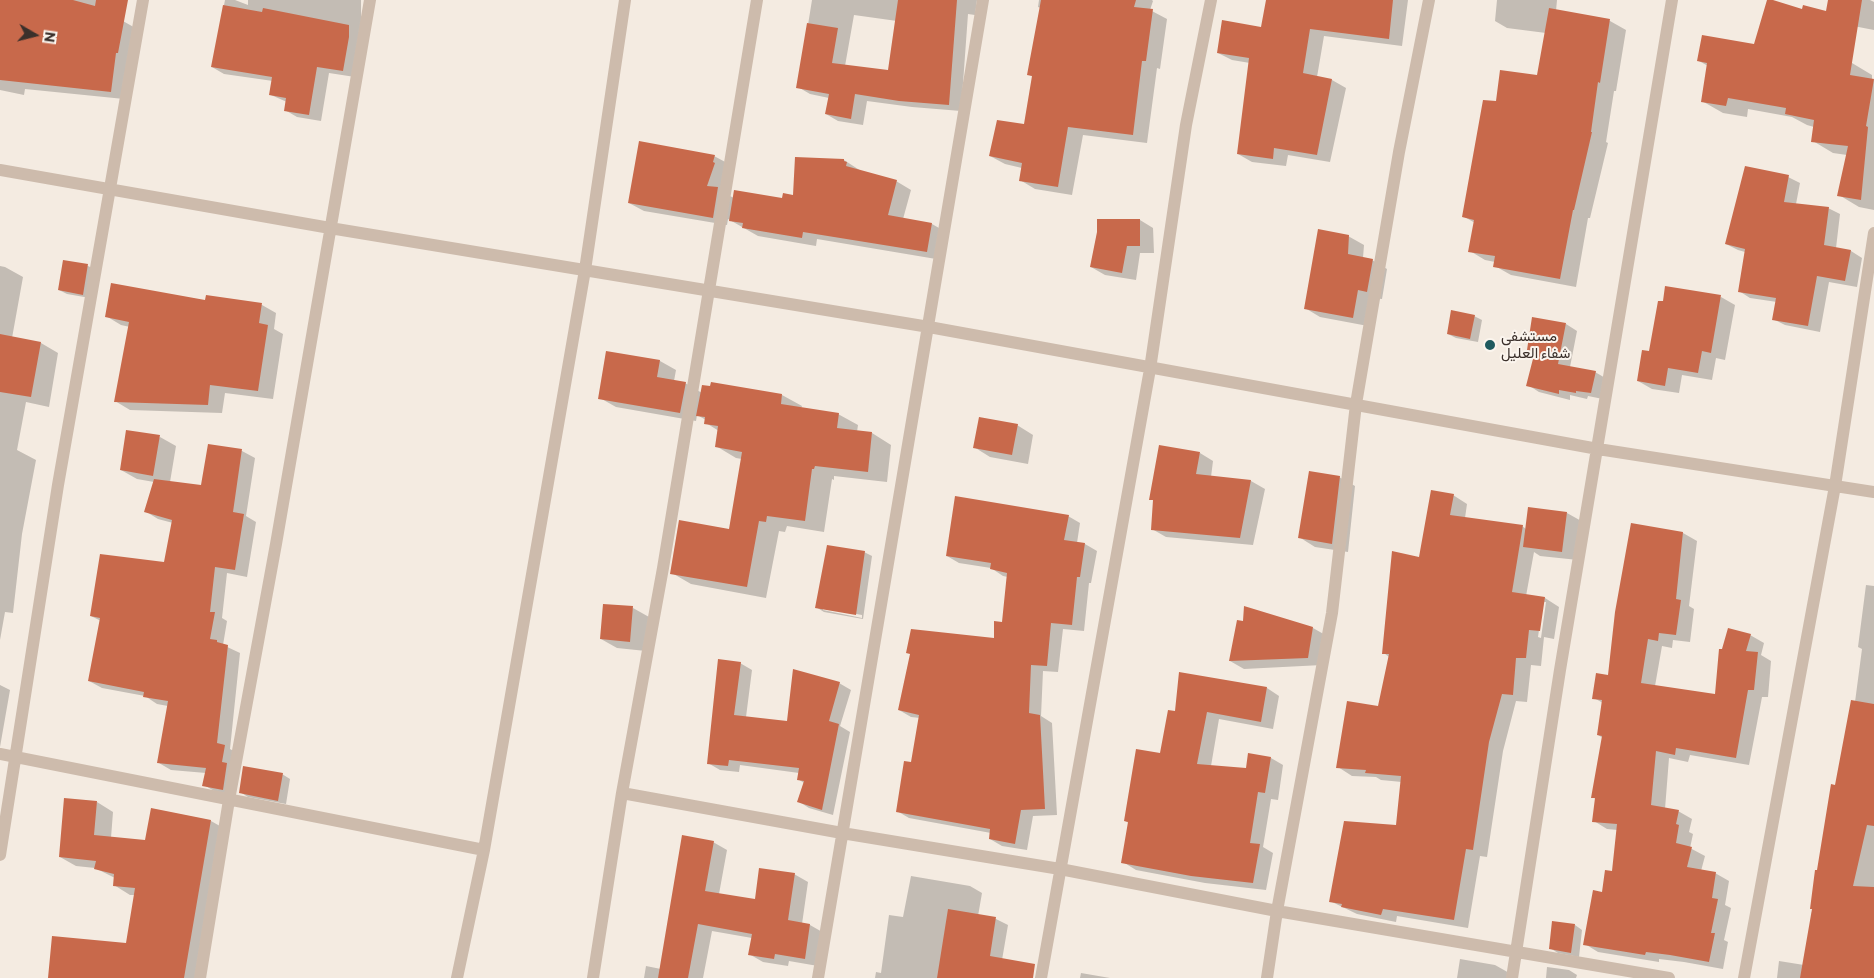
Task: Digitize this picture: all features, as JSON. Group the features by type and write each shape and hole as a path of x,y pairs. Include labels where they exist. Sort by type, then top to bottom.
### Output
{"street":[{"path":"0,855 58,485 143,0"},
{"path":"200,978 229,800 276,544 370,0"},
{"path":"457,978 484,850 585,270 625,0"},
{"path":"593,978 622,793 663,568 757,0"},
{"path":"818,978 983,0"},
{"path":"1041,978 1150,369 1186,125 1211,0"},
{"path":"1267,978 1277,911 1332,613 1356,404 1399,152 1429,0"},
{"path":"1512,978 1560,670 1672,0"},
{"path":"0,170 330,228 929,328 1598,449 1874,492"},
{"path":"1744,978 1835,486 1874,234"},
{"path":"0,754 484,850"},
{"path":"622,793 842,833 1060,869 1277,911 1669,978"}],"building":[{"path":"0,0 73,0 95,6 96,0 128,0 118,53 116,53 111,92 0,80"},
{"path":"898,0 957,0 949,105 899,101 855,94 851,119 825,114 829,94 796,88 807,23 838,28 832,63 888,70"},
{"path":"1041,0 1136,0 1134,7 1153,9 1146,61 1142,61 1133,135 1068,127 1058,187 1019,181 1022,163 989,156 997,120 1024,124 1032,76 1027,75"},
{"path":"1266,0 1393,0 1389,39 1310,29 1303,73 1332,79 1317,155 1274,148 1273,159 1237,154 1249,58 1217,53 1222,20 1261,27"},
{"path":"1767,0 1802,9 1803,5 1826,11 1828,0 1862,0 1850,75 1874,79 1866,126 1868,127 1861,200 1837,196 1848,146 1811,142 1814,120 1785,114 1786,108 1728,98 1726,106 1701,102 1707,63 1697,61 1702,35 1754,44"},
{"path":"223,5 262,12 263,8 349,25 349,37 343,71 317,67 309,115 284,111 286,98 269,95 272,77 211,67"},
{"path":"1549,8 1610,19 1600,83 1598,82 1592,132 1573,210 1560,279 1493,267 1495,256 1468,252 1474,220 1462,217 1483,100 1496,101 1500,70 1537,75"},
{"path":"639,141 715,155 713,162 715,163 707,186 718,187 713,218 628,203"},
{"path":"795,157 844,159 847,162 846,166 897,180 888,215 932,223 927,252 803,232 802,238 742,228 743,223 729,221 734,190 782,198 783,193 793,195"},
{"path":"1745,166 1789,175 1784,202 1829,207 1824,245 1851,250 1845,281 1817,276 1808,326 1772,320 1776,298 1738,292 1745,249 1725,244"},
{"path":"1097,219 1140,219 1140,246 1127,246 1122,273 1090,267 1097,232"},
{"path":"1318,229 1349,235 1348,254 1373,259 1367,292 1358,290 1353,318 1304,309"},
{"path":"63,260 88,264 83,295 58,290"},
{"path":"111,283 205,300 206,295 262,303 259,323 268,325 258,391 210,385 208,405 114,402 129,322 105,317"},
{"path":"1665,286 1721,295 1711,353 1702,351 1698,373 1668,368 1665,386 1637,381 1642,350 1649,351 1658,301 1663,301"},
{"path":"1451,310 1475,315 1470,339 1447,334"},
{"path":"1532,317 1566,323 1558,364 1596,371 1591,393 1559,390 1559,394 1526,386 1535,351 1527,350"},
{"path":"0,334 41,342 31,397 0,392"},
{"path":"606,351 660,360 657,377 686,382 680,413 598,399"},
{"path":"711,382 782,394 781,404 839,413 837,428 872,432 868,472 815,466 812,469 805,521 767,516 766,522 759,521 747,587 670,574 679,520 729,529 742,452 715,447 718,426 704,424 705,417 696,416 702,385 710,386"},
{"path":"979,417 1018,424 1012,455 973,448"},
{"path":"126,430 160,435 153,476 120,470"},
{"path":"208,444 242,449 233,512 244,514 235,570 215,567 210,612 215,612 210,639 228,645 217,743 225,745 222,762 227,763 223,790 202,786 206,768 157,763 168,701 143,697 144,692 88,681 100,618 90,616 100,554 164,562 172,520 144,512 154,479 201,485"},
{"path":"1159,445 1200,452 1196,474 1251,480 1240,538 1151,530 1153,500 1149,500"},
{"path":"1309,471 1340,476 1332,544 1298,538"},
{"path":"1431,490 1454,494 1450,515 1523,525 1512,592 1545,597 1540,631 1529,630 1526,658 1516,658 1513,695 1502,694 1489,742 1473,850 1466,849 1454,920 1383,909 1381,915 1341,907 1342,904 1329,902 1344,821 1396,825 1401,776 1365,773 1366,770 1336,768 1347,701 1378,706 1389,654 1382,654 1392,551 1419,557"},
{"path":"955,496 1069,515 1064,540 1085,543 1080,577 1077,577 1072,625 1051,623 1047,666 1031,665 1029,713 1040,715 1045,809 1021,810 1015,844 989,839 990,829 896,812 904,761 911,762 919,715 898,710 910,654 906,653 911,629 994,638 994,621 1002,622 1007,573 990,569 991,563 946,556"},
{"path":"1528,507 1567,512 1562,552 1523,547"},
{"path":"1631,523 1683,532 1676,599 1681,600 1676,635 1659,633 1658,641 1648,639 1641,683 1715,694 1719,649 1722,649 1728,628 1751,634 1746,651 1758,652 1754,690 1748,690 1736,758 1676,748 1675,755 1656,751 1651,805 1679,810 1676,824 1679,825 1676,843 1692,847 1687,867 1716,872 1712,898 1718,899 1711,933 1715,933 1709,962 1670,955 1646,952 1645,955 1583,945 1593,890 1602,892 1605,870 1612,871 1617,824 1592,822 1595,798 1591,798 1602,736 1597,735 1602,700 1592,699 1596,673 1608,675 1615,612"},
{"path":"827,545 865,551 856,615 815,608"},
{"path":"603,604 633,606 630,642 600,639"},
{"path":"1244,606 1313,627 1308,658 1229,661 1237,620 1243,621"},
{"path":"718,659 741,662 734,715 787,721 793,669 840,682 829,721 839,724 822,810 797,802 804,781 797,780 799,768 729,760 728,766 707,764"},
{"path":"1179,672 1267,687 1261,722 1207,712 1197,764 1246,768 1248,753 1271,757 1265,793 1258,792 1250,843 1260,844 1253,883 1191,876 1121,863 1128,822 1124,821 1136,749 1160,753 1168,710 1175,711"},
{"path":"1851,700 1874,704 1874,826 1867,825 1853,886 1874,887 1874,978 1800,978 1812,909 1810,909 1815,870 1817,870 1831,784 1835,785"},
{"path":"243,766 283,773 278,801 239,793"},
{"path":"64,798 97,801 94,835 145,840 151,808 211,820 184,978 48,978 52,936 126,943 135,888 113,886 114,874 94,869 96,861 59,857"},
{"path":"682,835 714,841 705,891 755,899 759,868 795,873 788,920 810,924 805,959 775,954 774,959 748,955 752,934 698,924 688,978 658,978"},
{"path":"948,909 996,917 990,956 1035,964 1033,978 937,978"},
{"path":"1552,921 1575,924 1571,953 1549,949"}],"place":[{"name":"مستشفى شفاء العليل","path":"1490,345"}]}
